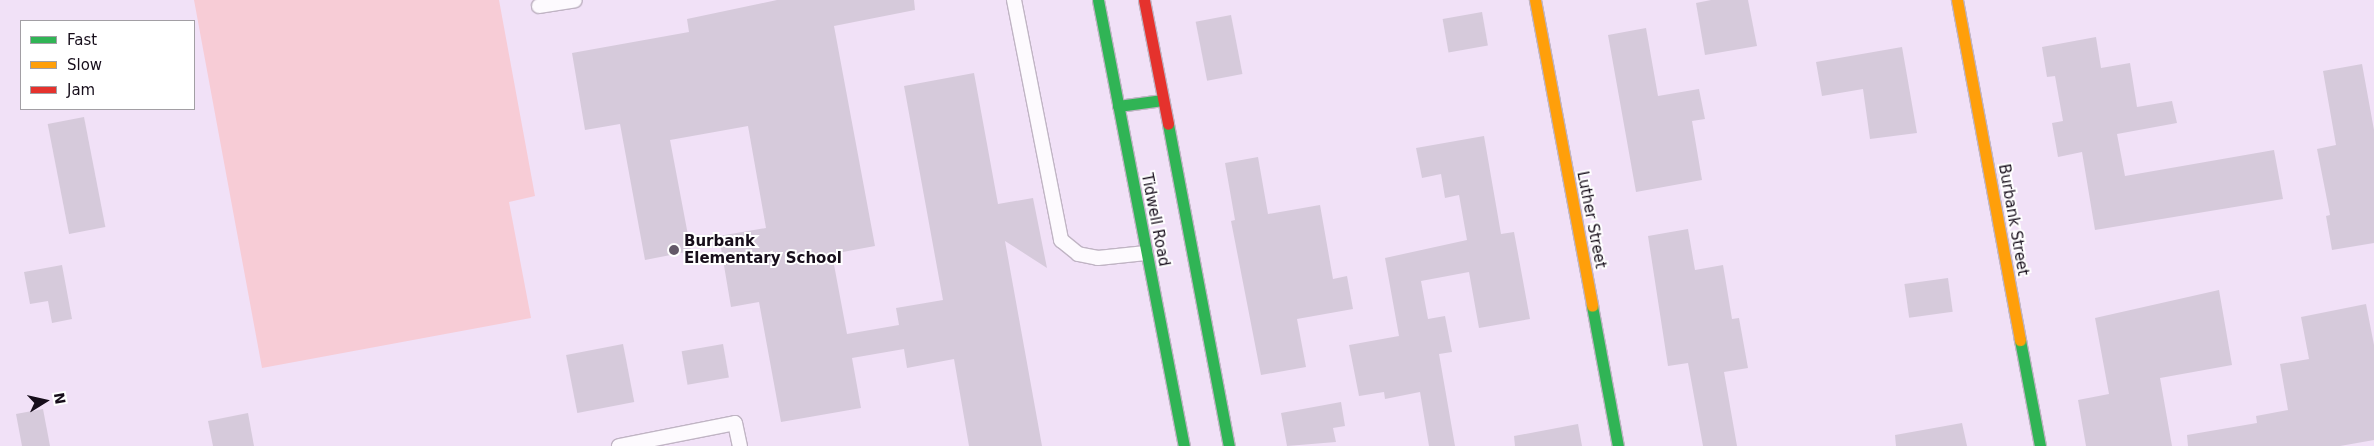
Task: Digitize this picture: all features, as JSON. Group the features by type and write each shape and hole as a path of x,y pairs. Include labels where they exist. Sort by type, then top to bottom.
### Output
{"main road":[{"name":"Tidwell Road","path":"1098,0 1184,446"},
{"name":"Tidwell Road","path":"1144,0 1214,397 1229,446"},
{"name":"Luther Street","path":"1535,0 1618,446"},
{"name":"Burbank Street","path":"1958,0 2040,446"},
{"path":"1118,106 1163,100"},
{"path":"1176,407 1193,403"}],"lane":[{"path":"538,6 575,0"},
{"path":"1014,0 1061,240 1078,254 1098,258 1146,253"},
{"path":"619,446 736,423 740,446"}],"shaded area":[{"path":"194,0 499,0 535,196 509,202 531,318 262,368"}],"building":[{"path":"777,0 914,0 915,10 834,26 875,246 832,254 847,334 899,325 896,308 943,300 904,86 974,73 998,204 1033,198 1047,268 1005,241 1042,446 969,446 954,359 907,368 904,349 852,358 861,408 781,422 759,302 731,307 719,236 766,228 748,126 670,140 691,251 645,260 620,124 585,130 572,53 689,32 687,19"},
{"path":"1711,0 1748,0 1757,46 1705,55 1696,3"},
{"path":"1482,12 1488,45 1449,52 1443,19"},
{"path":"1231,15 1242,74 1207,81 1196,22"},
{"path":"1646,28 1658,96 1699,89 1705,119 1692,121 1702,180 1636,192 1608,35"},
{"path":"2096,37 2101,68 2130,63 2137,107 2172,101 2177,123 2117,134 2125,176 2274,150 2283,199 2095,230 2082,152 2058,157 2052,123 2063,121 2055,76 2047,77 2042,47"},
{"path":"1902,47 1917,133 1870,139 1863,89 1822,96 1816,62"},
{"path":"2362,64 2374,130 2374,243 2332,250 2326,216 2330,215 2317,149 2336,145 2323,71"},
{"path":"84,117 105,227 69,234 48,124"},
{"path":"1484,136 1501,234 1514,232 1530,319 1479,328 1469,272 1421,281 1428,319 1445,316 1452,352 1439,354 1455,446 1429,446 1420,392 1385,399 1384,392 1359,396 1349,345 1399,336 1385,258 1467,240 1459,195 1445,198 1441,174 1422,178 1416,148"},
{"path":"1258,157 1268,214 1320,205 1333,279 1347,276 1353,309 1297,319 1306,367 1261,375 1231,221 1235,220 1225,163"},
{"path":"1688,229 1695,270 1723,265 1732,319 1739,318 1748,368 1724,372 1737,446 1703,446 1688,363 1668,366 1648,236"},
{"path":"62,265 72,319 52,323 48,301 30,304 24,272"},
{"path":"1948,278 1953,312 1909,318 1904,284"},
{"path":"2219,290 2232,365 2160,378 2172,446 2086,446 2078,400 2109,394 2095,318"},
{"path":"2366,304 2374,345 2374,440 2340,446 2188,446 2187,435 2257,423 2256,416 2288,410 2280,364 2309,359 2301,317"},
{"path":"623,344 634,402 577,413 566,355"},
{"path":"723,344 729,377 688,385 682,351"},
{"path":"1341,402 1345,426 1333,428 1336,442 1287,446 1281,413"},
{"path":"43,409 50,446 22,446 16,414"},
{"path":"248,413 254,446 213,446 208,421"},
{"path":"1962,423 1967,446 1896,446 1895,435"},
{"path":"1578,424 1582,446 1515,446 1514,436"}],"traffic: fast":[{"path":"1098,0 1184,446"},
{"path":"1118,106 1163,100"},
{"path":"1168,124 1229,446"},
{"path":"1592,306 1618,446"},
{"path":"2020,340 2040,446"}],"traffic: slow":[{"path":"1535,0 1592,306"},
{"path":"1957,0 2020,340"}],"traffic: jam":[{"path":"1144,0 1168,124"}],"place":[{"name":"Burbank Elementary School","path":"674,250"}]}
